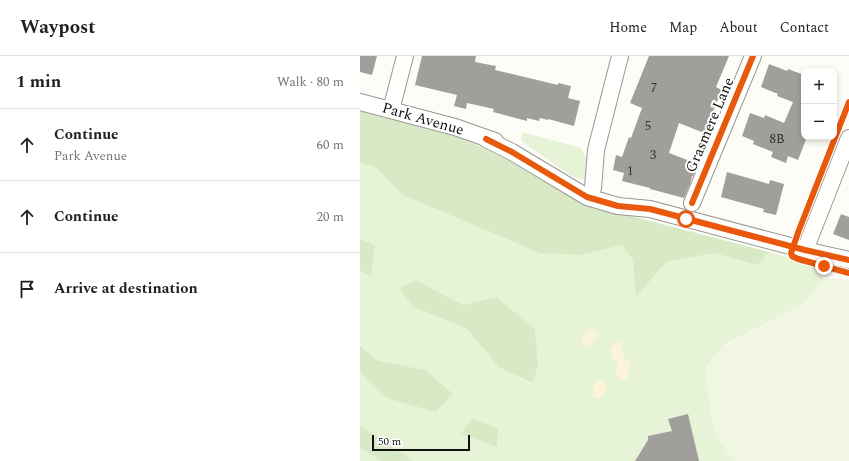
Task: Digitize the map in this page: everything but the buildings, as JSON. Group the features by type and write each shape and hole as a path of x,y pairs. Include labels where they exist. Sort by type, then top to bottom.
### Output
{"street":[{"path":"391,110 404,56"},
{"path":"593,188 596,150 620,56"},
{"name":"Grasmere Lane","path":"692,203 753,56"},
{"name":"Park Avenue","path":"360,102 455,127 486,139 512,152 587,197 618,206 650,209"},
{"path":"805,250 849,138"},
{"name":"Park Avenue","path":"486,139 511,146 580,183 616,194 650,209 805,250 849,260"}],"green space":[{"path":"360,111 514,166 612,211 811,263 824,279 805,303 724,345 706,367 710,413 717,436 734,461 360,461"},
{"path":"360,111 462,138 612,211 769,252 757,265 715,253 667,261 636,297 633,260 622,245 580,255 540,253 403,195 377,168 360,162"},
{"path":"522,132 581,148 587,159 586,180 570,175 521,141"},
{"path":"360,239 375,245 371,276 360,271"},
{"path":"836,278 849,280 849,461 734,461 717,436 710,413 706,367 724,346 805,303 824,279"},
{"path":"415,280 463,305 496,297 535,329 538,365 533,383 499,367 467,329 414,307 399,289"},
{"path":"360,346 378,361 425,370 453,394 435,412 387,398 360,372"},
{"path":"473,419 498,428 497,447 461,433"},
{"path":"360,426 413,461 381,461 360,449"}],"sand":[{"path":"590,329 596,331 598,337 589,347 585,347 581,345 581,341"},
{"path":"622,341 624,359 628,359 630,362 628,376 622,380 618,377 618,362 614,360 610,354 613,345"},
{"path":"603,380 607,384 604,395 600,399 593,397 592,391 595,384"}],"cycle path":[{"path":"692,203 753,56"},
{"path":"849,102 791,253 792,256 798,259 849,273"},
{"path":"486,139 512,152 587,197 618,206 650,209 805,250 849,260"}],"route":[{"path":"686,219 793,247 791,253 793,257 824,266"}]}
